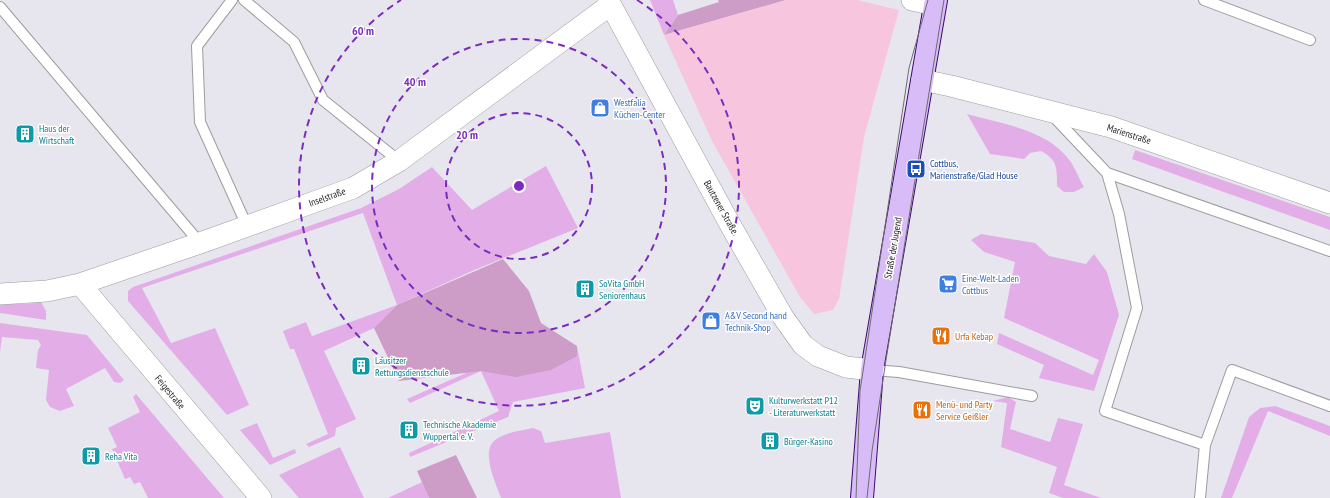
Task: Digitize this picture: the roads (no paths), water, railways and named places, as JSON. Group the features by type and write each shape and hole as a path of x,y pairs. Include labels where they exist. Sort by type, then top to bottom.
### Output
{"main road":[{"name":"Straße der Jugend","path":"862,498 872,370 936,3"}],"street":[{"path":"912,0 936,3"},
{"name":"Inselstraße","path":"0,294 47,292 80,284 353,188 400,161 609,2"},
{"name":"Bautzener Straße","path":"609,2 732,228 783,317 803,345 818,356 846,367 872,370"},
{"name":"Marienstraße","path":"922,80 1111,127 1330,203"},
{"name":"Feigestraße","path":"80,284 261,498"}],"lane":[{"path":"232,0 197,46 200,122 246,226"},
{"path":"244,0 294,42 323,100 400,161"},
{"path":"1204,0 1310,40"},
{"path":"0,7 200,243"},
{"path":"1048,111 1107,173 1330,251"},
{"path":"1107,173 1119,214 1137,308 1105,411 1205,445"},
{"path":"872,370 898,372 1032,396"},
{"path":"1200,498 1205,445 1232,370 1330,406"}],"tram line":[{"path":"856,498 860,391 909,68 928,0"},
{"path":"867,498 872,451 886,360 944,0"}],"place":[{"name":"Westfalia Küchen-Center","path":"600,108"},
{"name":"Haus der Wirtschaft","path":"25,134"},
{"name":"Cottbus, Marienstraße/Glad House","path":"916,169"},
{"name":"Eine-Welt-Laden Cottbus","path":"948,284"},
{"name":"SoVita GmbH Seniorenhaus","path":"585,289"},
{"name":"A&V Second hand Technik-Shop","path":"711,321"},
{"name":"Urfa Kebap","path":"941,336"},
{"name":"Lausitzer Rettungsdienstschule","path":"361,366"},
{"name":"Kulturwerkstatt P12 - Literaturwerkstatt","path":"755,406"},
{"name":"Menü- und Party Service Geißler","path":"922,410"},
{"name":"Technische Akademie Wuppertal e. V.","path":"409,430"},
{"name":"Bürger-Kasino","path":"770,441"},
{"name":"Reha Vita","path":"91,456"}]}
